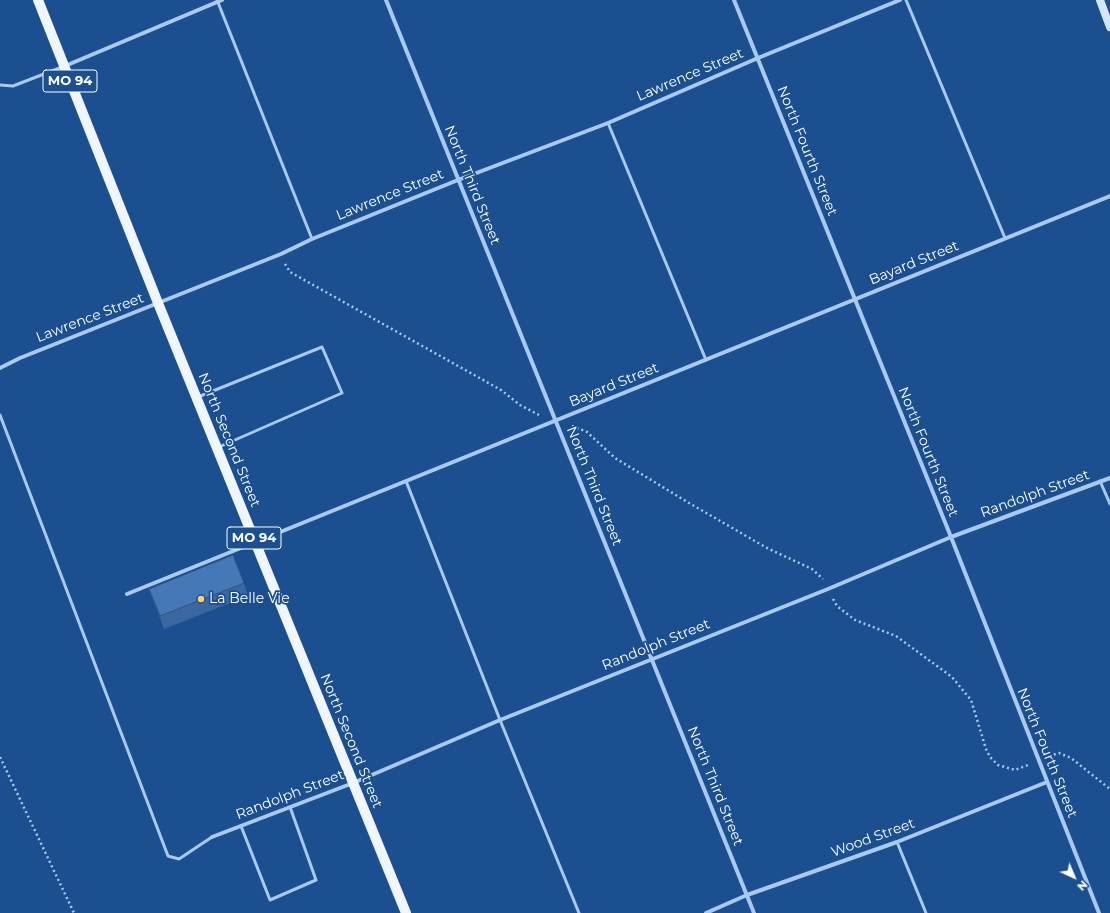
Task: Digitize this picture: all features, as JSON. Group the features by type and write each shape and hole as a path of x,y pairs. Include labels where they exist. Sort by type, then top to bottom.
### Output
{"main road":[{"name":"North Second Street","path":"38,0 158,303 406,913"},
{"path":"1100,0 1110,27"}],"street":[{"path":"64,66 219,0"},
{"name":"North Third Street","path":"386,0 754,913"},
{"name":"North Fourth Street","path":"734,0 951,537 1099,913"},
{"name":"Lawrence Street","path":"0,368 20,358 281,254 312,239 458,180 608,122 758,58 900,0"},
{"name":"Bayard Street","path":"126,594 1110,196"},
{"name":"Randolph Street","path":"212,837 353,783 500,720 652,658 828,589 951,537 1110,478"},
{"name":"Wood Street","path":"706,913 747,895 897,842 1047,782"}],"lane":[{"path":"219,0 312,239"},
{"path":"906,0 1005,238"},
{"path":"0,85 13,86 64,66"},
{"path":"608,122 706,360"},
{"path":"196,397 322,347 342,393 217,447"},
{"path":"0,415 168,856 179,859 212,837"},
{"path":"406,481 500,720 580,913"},
{"path":"1100,482 1110,504"},
{"path":"241,826 270,900 316,880 290,807"},
{"path":"897,842 926,913"}],"path":[{"path":"281,254 290,272 500,390 520,406 533,412"},
{"path":"581,429 595,438 615,458 767,548 812,569 825,582"},
{"path":"832,598 837,606 855,620 896,636 952,677 971,700 990,757 1003,768 1015,770 1022,767"},
{"path":"1053,754 1059,753 1071,758 1110,789"},
{"path":"0,757 74,913"}],"building":[{"path":"233,555 244,583 160,616 149,589"}],"place":[{"name":"La Belle Vie","path":"201,599"}]}
